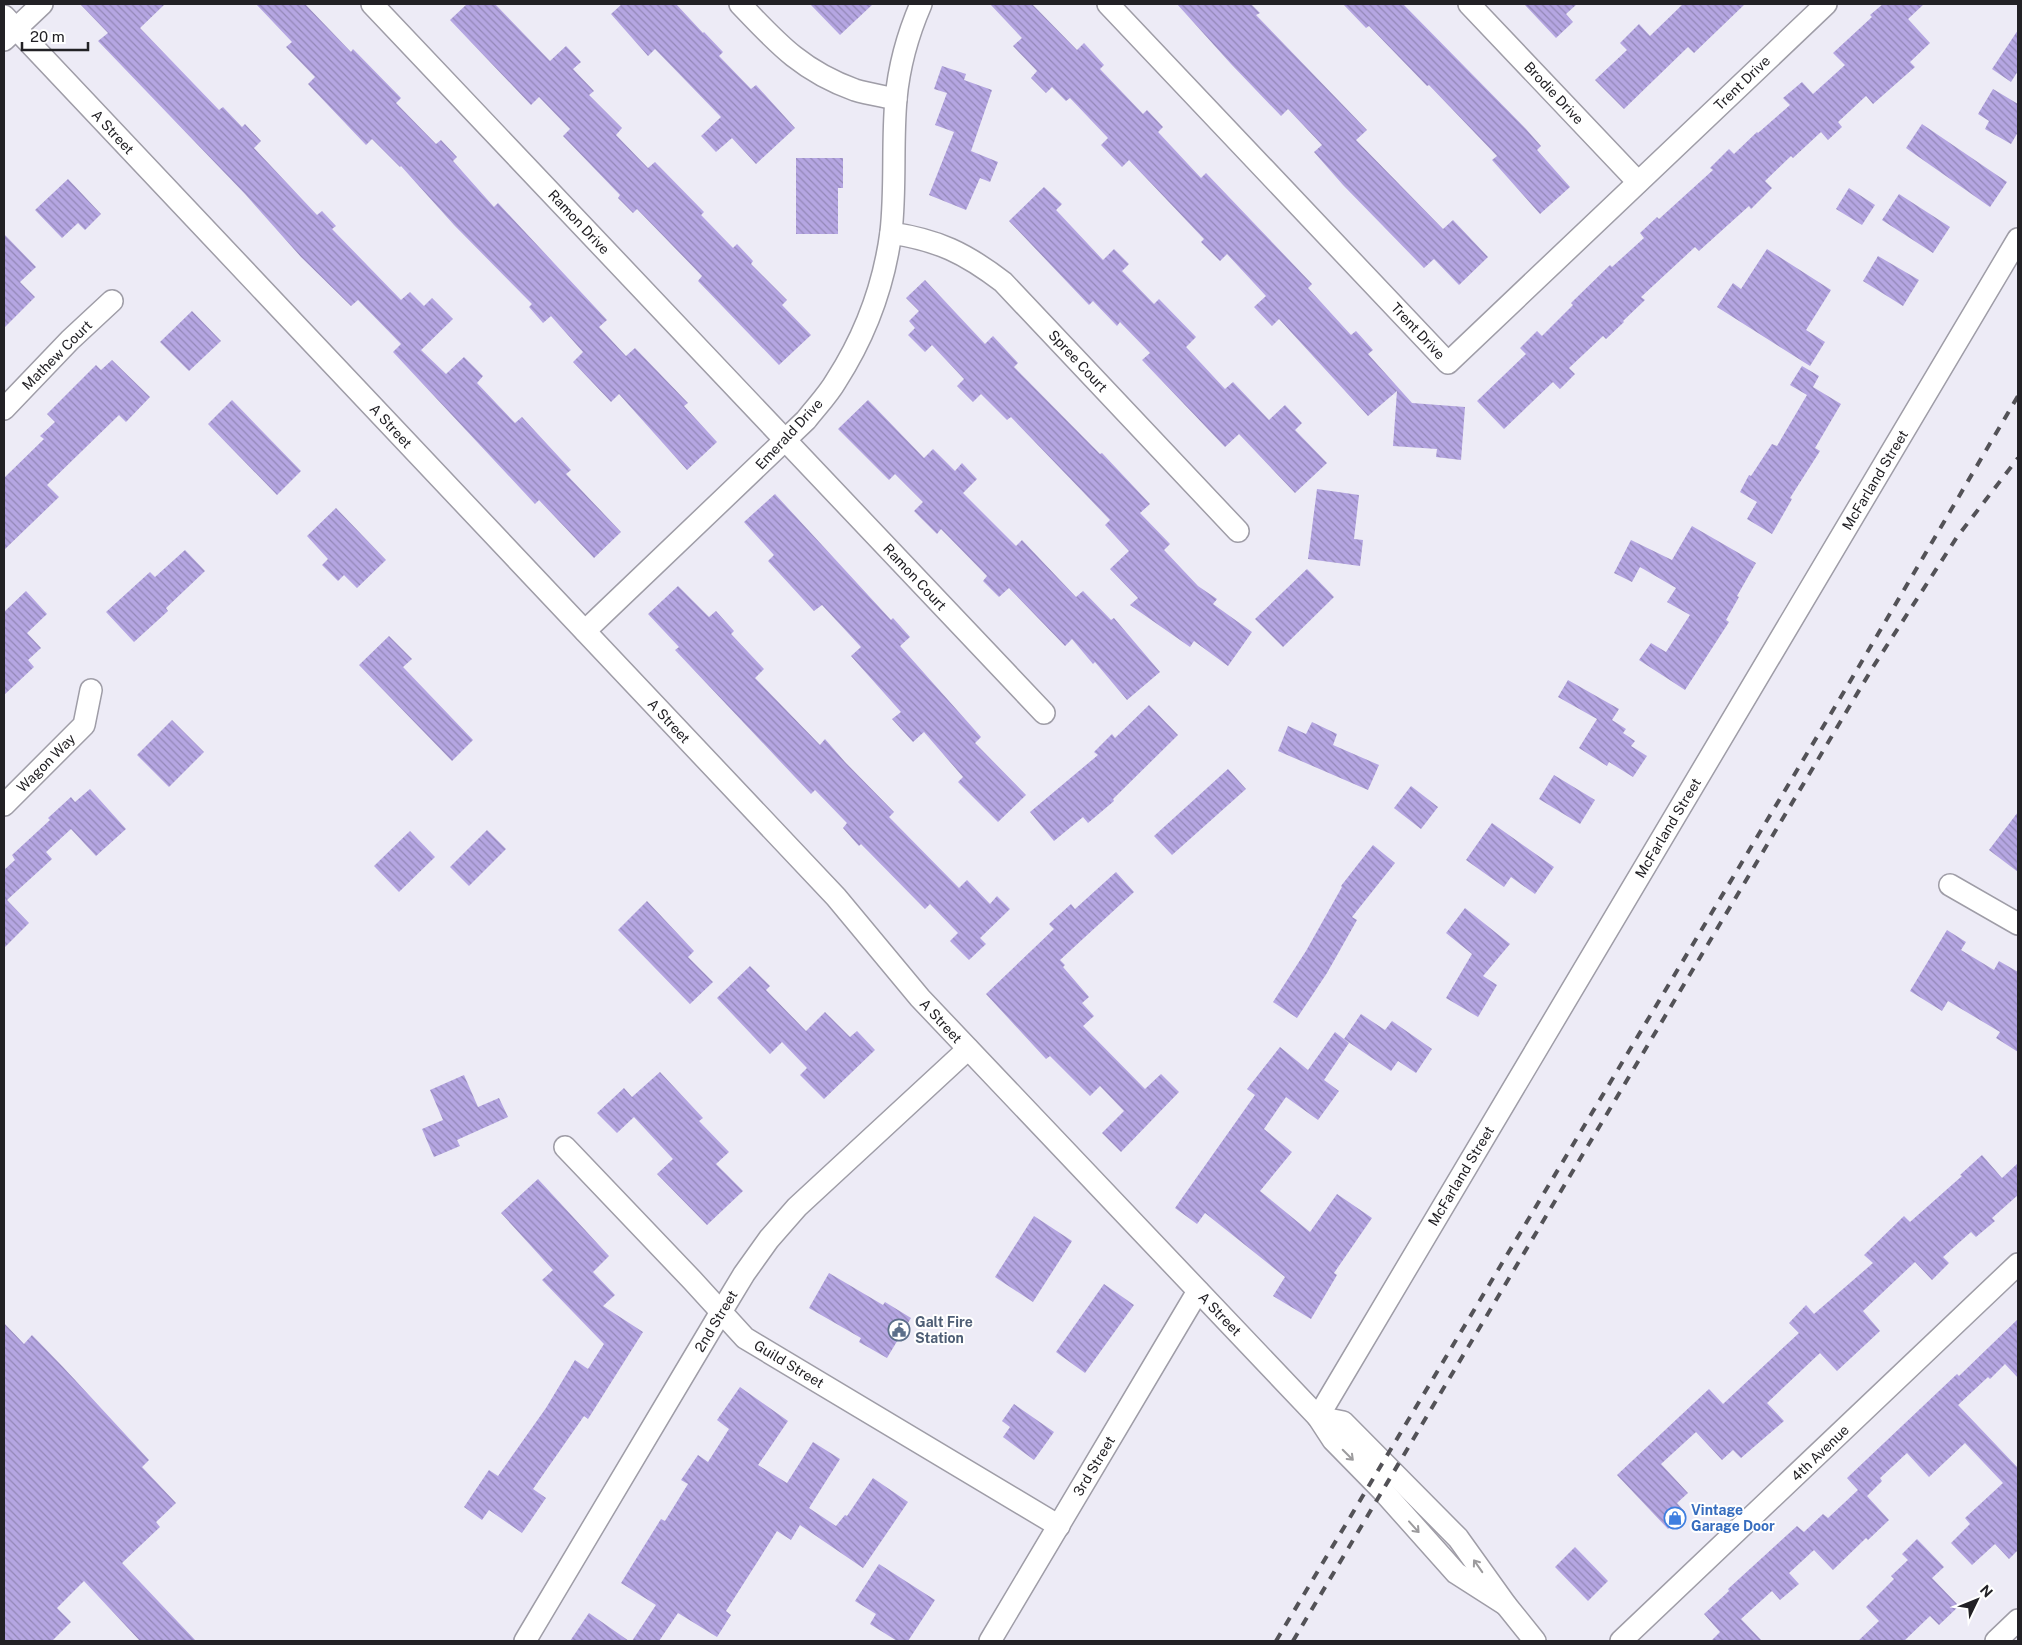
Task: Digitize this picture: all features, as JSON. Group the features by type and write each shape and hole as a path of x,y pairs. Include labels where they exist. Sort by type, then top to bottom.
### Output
{"street":[{"path":"8,28 42,4"},
{"name":"Ramon Drive","path":"372,4 786,441"},
{"path":"740,4 781,47 802,64 825,78 857,90 896,99"},
{"name":"Emerald Drive","path":"585,630 786,441 806,420 836,382 856,346 871,313 883,273 891,233 896,99 902,59 913,21 921,4"},
{"name":"Trent Drive","path":"1108,4 1448,363 1826,4"},
{"name":"Brodie Drive","path":"1469,4 1638,182"},
{"name":"A Street","path":"8,28 585,630 836,897 920,998 1318,1417"},
{"name":"Spree Court","path":"891,233 916,236 948,246 977,261 1003,282 1238,531"},
{"name":"McFarland Street","path":"1318,1417 2018,239"},
{"name":"Mathew Court","path":"4,409 70,340 112,301"},
{"name":"Ramon Court","path":"786,441 1044,714"},
{"name":"Wagon Way","path":"4,805 84,725 91,690"},
{"path":"1950,885 2018,924"},
{"name":"2nd Street","path":"525,1641 744,1274 769,1239 797,1207 968,1049"},
{"name":"Guild Street","path":"565,1147 745,1338 1059,1526"},
{"name":"4th Avenue","path":"1621,1641 2018,1264"},
{"name":"3rd Street","path":"990,1641 1198,1291"},
{"path":"1318,1417 1343,1422 1458,1538 1506,1605 1535,1641"},
{"path":"1996,1641 2018,1620"}],"building":[{"path":"80,4 165,4 140,28 219,110 223,107 242,127 245,124 261,141 254,148 317,215 322,211 336,226 332,229 401,300 410,292 424,306 432,298 453,319 421,350 446,374 464,357 483,376 477,383 515,423 522,417 571,470 566,474 621,532 594,558 539,500 535,504 393,352 401,344 358,300 351,306 301,257 245,194 98,41 108,33"},
{"path":"256,4 305,4 351,52 353,49 401,98 396,103 436,144 441,140 457,157 453,161 494,207 498,203 607,320 599,327 626,356 635,348 688,403 684,406 717,442 687,470 619,394 611,402 573,362 583,352 551,316 543,323 529,307 532,304 454,225 401,166 372,139 366,145 308,84 315,77 286,47 292,42"},
{"path":"467,4 495,4 550,61 566,46 581,62 573,69 594,91 589,95 622,128 616,135 648,168 655,162 704,212 701,215 733,248 737,244 753,261 751,264 787,300 782,305 811,335 779,365 698,281 702,276 637,209 633,213 618,198 620,195 563,136 570,129 539,97 531,105 450,20"},
{"path":"622,4 676,4 723,52 719,56 751,89 756,85 795,128 756,164 732,138 716,152 701,136 721,117 655,49 648,56 611,14"},
{"path":"810,4 873,4 840,35"},
{"path":"990,4 1032,4 1077,50 1084,43 1104,65 1100,69 1143,114 1147,110 1163,127 1158,132 1201,178 1206,173 1312,284 1308,288 1351,335 1356,331 1373,350 1368,354 1412,403 1465,407 1461,460 1436,457 1437,449 1393,446 1397,391 1368,416 1279,319 1272,326 1254,307 1266,296 1227,254 1220,261 1201,242 1204,239 1129,160 1122,167 1101,145 1108,138 1070,98 1066,101 1052,87 1046,93 1031,78 1037,71 1013,46 1022,38"},
{"path":"1177,4 1251,4 1260,13 1256,15 1367,130 1356,140 1443,229 1453,220 1488,257 1459,285 1434,259 1424,268 1343,185 1314,152 1322,145 1288,109 1281,116"},
{"path":"1343,4 1403,4 1526,129 1541,146 1537,150 1570,187 1540,214 1492,160 1497,156 1429,85 1427,86 1369,26 1366,28"},
{"path":"1524,4 1577,4 1566,14 1573,22 1556,38"},
{"path":"1683,4 1745,4 1694,53 1688,47 1624,109 1595,80 1627,50 1620,43 1639,24 1650,36"},
{"path":"1883,4 1924,4 1908,19 1930,43 1910,62 1915,67 1873,104 1866,96 1838,122 1842,127 1828,140 1821,132 1793,158 1791,156 1765,181 1772,188 1751,209 1749,206 1699,251 1695,247 1641,297 1645,300 1624,322 1606,339 1603,336 1569,368 1575,374 1560,389 1553,382 1504,429 1477,401 1526,354 1520,348 1537,331 1542,336 1573,305 1571,303 1610,265 1612,267 1644,238 1640,233 1657,217 1659,219 1713,170 1710,168 1729,149 1734,154 1790,105 1783,98 1802,82 1813,94 1845,65 1833,53 1872,17 1870,15"},
{"path":"2018,30 2018,71 2011,82 1992,69"},
{"path":"942,66 966,74 964,80 992,90 971,151 998,162 990,182 980,178 966,210 929,195 954,132 935,125 947,93 934,89"},
{"path":"1993,89 2018,104 2018,132 2011,144 1985,129 1989,121 1978,114"},
{"path":"1922,124 2007,182 1990,207 1906,148"},
{"path":"796,158 843,158 843,188 838,188 838,234 796,234"},
{"path":"68,179 101,214 85,230 78,223 62,238 35,210"},
{"path":"1044,187 1062,204 1056,210 1103,260 1114,249 1129,264 1122,271 1154,304 1159,299 1196,337 1186,347 1225,389 1233,382 1269,420 1285,405 1302,423 1295,430 1327,463 1295,493 1239,434 1225,447 1142,360 1150,353 1120,322 1117,326 1093,301 1089,305 1009,221"},
{"path":"1849,188 1875,205 1862,225 1836,209"},
{"path":"1899,194 1950,227 1933,253 1882,220"},
{"path":"4,234 36,267 20,282 35,297 4,328"},
{"path":"1767,249 1831,290 1806,330 1825,342 1810,366 1717,307 1733,283 1741,289"},
{"path":"1878,256 1919,280 1903,306 1863,281"},
{"path":"925,280 985,344 993,336 1018,363 1014,367 1100,454 1102,453 1150,504 1140,513 1170,544 1164,550 1198,586 1217,599 1213,604 1252,632 1228,666 1194,641 1190,647 1130,605 1138,598 1110,569 1129,551 1105,525 1110,520 1011,417 1007,420 981,394 973,402 957,386 964,379 932,345 925,352 908,335 915,328 909,321 919,311 906,298"},
{"path":"192,311 221,341 189,371 160,342"},
{"path":"112,360 150,397 126,422 119,415 47,485 59,497 4,550 4,478 44,439 40,436 55,422 47,414 96,365 101,370"},
{"path":"1802,366 1819,376 1813,387 1841,404 1815,448 1820,451 1790,498 1792,499 1772,534 1747,519 1757,502 1740,492 1749,475 1751,476 1772,444 1777,446 1807,395 1790,385"},
{"path":"232,400 301,471 277,495 208,424"},
{"path":"868,400 924,458 933,449 955,471 962,463 977,479 963,493 1016,546 1022,540 1076,597 1083,591 1111,620 1114,618 1160,672 1127,700 1095,662 1093,664 1072,639 1065,646 1009,588 999,597 983,581 987,576 941,529 937,534 914,511 923,502 895,474 889,480 838,429"},
{"path":"1317,489 1359,495 1354,539 1363,540 1360,566 1308,559"},
{"path":"775,494 891,620 893,618 910,637 900,646 981,737 975,743 1026,795 998,822 958,782 963,777 924,732 913,742 892,719 901,712 851,656 861,647 822,605 814,611 768,561 774,555 744,522"},
{"path":"336,508 386,560 357,588 344,575 338,581 322,565 328,559 307,536"},
{"path":"1692,526 1756,563 1726,620 1729,622 1685,690 1639,660 1651,643 1666,652 1690,615 1667,602 1676,588 1640,567 1632,582 1614,573 1631,540 1672,560"},
{"path":"185,550 205,571 166,608 168,611 134,642 106,612 150,572 155,577"},
{"path":"1307,569 1334,597 1283,647 1255,619"},
{"path":"678,586 709,617 716,611 734,631 731,634 764,669 755,678 820,745 825,739 894,812 889,817 959,888 967,880 990,904 997,896 1010,909 980,938 986,944 969,960 950,941 958,933 930,904 925,909 861,844 859,846 843,828 847,823 815,790 811,794 675,650 679,647 648,614"},
{"path":"26,591 47,614 27,633 41,648 28,660 34,667 4,695 4,612"},
{"path":"389,636 412,659 403,667 473,740 452,761 359,665"},
{"path":"1568,680 1619,709 1612,720 1626,729 1623,733 1635,741 1631,746 1647,756 1633,777 1609,762 1607,766 1579,748 1597,719 1558,697"},
{"path":"1149,705 1178,735 1113,799 1114,801 1088,823 1083,817 1054,841 1030,812 1098,755 1094,752 1112,734 1115,738"},
{"path":"172,720 204,752 169,787 137,755"},
{"path":"1312,722 1337,734 1333,745 1379,765 1368,790 1278,751 1288,726 1306,734"},
{"path":"1228,769 1246,789 1172,855 1154,836"},
{"path":"1554,775 1595,800 1580,824 1539,799"},
{"path":"1411,786 1438,807 1421,829 1394,808"},
{"path":"90,789 126,829 96,856 71,829 46,852 52,859 7,900 29,923 4,948 4,870 15,860 12,855 50,820 48,818 71,797 75,802"},
{"path":"2018,812 2018,872 1989,850"},
{"path":"1492,823 1554,867 1535,894 1511,877 1504,887 1466,860"},
{"path":"487,830 506,849 469,886 450,867"},
{"path":"410,831 435,857 399,892 374,866"},
{"path":"1373,845 1395,863 1352,917 1357,920 1327,973 1297,1018 1273,1002 1306,951 1341,886"},
{"path":"1116,872 1134,892 1060,960 1065,965 1063,967 1089,997 1082,1003 1094,1016 1083,1026 1145,1089 1161,1074 1179,1092 1121,1152 1102,1133 1124,1111 1100,1086 1090,1096 1050,1056 1046,1059 986,994 1054,929 1049,924 1071,904 1075,909"},
{"path":"647,901 694,951 688,957 713,982 690,1004 618,930"},
{"path":"1465,908 1510,944 1483,976 1497,985 1478,1017 1446,998 1472,954 1446,933"},
{"path":"1947,930 1966,942 1961,950 1994,970 1999,961 2018,972 2018,1052 1996,1038 2000,1032 1948,1001 1942,1011 1910,991"},
{"path":"750,966 770,986 766,990 806,1031 825,1012 850,1037 857,1031 875,1050 824,1099 800,1075 807,1068 782,1042 770,1054 717,998"},
{"path":"1361,1014 1385,1030 1392,1021 1432,1049 1416,1073 1398,1061 1391,1071 1344,1039"},
{"path":"1335,1032 1349,1043 1324,1080 1339,1091 1318,1120 1286,1097 1264,1129 1292,1152 1260,1191 1310,1232 1337,1194 1372,1218 1334,1273 1337,1275 1311,1319 1273,1296 1285,1277 1205,1213 1197,1224 1175,1208 1255,1095 1247,1089 1280,1047 1308,1070"},
{"path":"660,1072 703,1118 699,1121 729,1152 716,1164 743,1191 707,1225 657,1174 673,1159 634,1117 617,1133 597,1113 624,1088 632,1097"},
{"path":"464,1075 478,1107 499,1098 508,1117 457,1140 460,1146 434,1157 422,1129 443,1120 430,1090"},
{"path":"1982,1155 2002,1178 2018,1163 2018,1195 1992,1218 1995,1221 1976,1237 1971,1232 1943,1257 1949,1263 1932,1280 1915,1262 1863,1311 1880,1331 1837,1371 1820,1353 1767,1403 1784,1421 1741,1458 1733,1450 1722,1460 1696,1432 1661,1464 1688,1493 1677,1503 1685,1512 1668,1529 1617,1475 1709,1389 1723,1404 1799,1333 1789,1323 1806,1305 1814,1314 1873,1263 1864,1255 1904,1216 1910,1222 1962,1176 1960,1175"},
{"path":"538,1179 609,1256 593,1272 615,1295 603,1306 643,1332 588,1419 584,1416 533,1489 546,1498 522,1533 489,1510 482,1520 464,1507 489,1470 498,1476 546,1408 575,1360 588,1369 604,1344 542,1280 553,1270 501,1213"},
{"path":"1034,1216 1072,1241 1033,1302 995,1277"},
{"path":"829,1273 883,1305 885,1302 911,1318 887,1358 859,1342 861,1338 809,1308"},
{"path":"1104,1284 1134,1305 1085,1373 1056,1352"},
{"path":"2018,1319 2018,1378 2005,1364 1958,1405 2018,1468 2018,1550 2009,1559 1995,1544 1972,1565 1951,1543 1970,1524 1965,1518 2003,1483 1965,1443 1929,1477 1907,1453 1880,1478 1882,1481 1867,1496 1889,1520 1868,1540 1866,1538 1833,1570 1814,1550 1789,1573 1799,1584 1780,1600 1772,1591 1741,1619 1762,1641 1711,1641 1720,1632 1704,1614 1729,1591 1728,1589 1797,1526 1804,1532 1823,1514 1828,1518 1858,1490 1847,1478 1957,1374 1959,1376"},
{"path":"4,1323 24,1344 32,1335 63,1367 149,1460 142,1467 176,1503 156,1522 160,1527 122,1563 196,1641 140,1641 84,1581 57,1608 71,1622 52,1641 4,1641"},
{"path":"740,1387 788,1421 758,1465 787,1483 813,1442 840,1459 809,1508 836,1526 845,1515 847,1516 873,1478 908,1502 863,1568 800,1525 791,1540 777,1531 726,1611 731,1615 717,1637 678,1613 659,1641 632,1641 656,1605 621,1583 661,1519 665,1521 688,1484 681,1480 698,1455 708,1462 729,1429 717,1420"},
{"path":"1014,1404 1054,1432 1034,1460 1003,1437 1010,1427 1002,1421"},
{"path":"1917,1539 1944,1567 1932,1578 1959,1606 1939,1625 1930,1616 1904,1641 1858,1641 1879,1621 1866,1607 1894,1579 1891,1576 1908,1560 1902,1554"},
{"path":"1575,1547 1608,1581 1588,1601 1555,1567"},
{"path":"879,1564 935,1600 908,1641 897,1641 870,1624 876,1614 855,1601"},
{"path":"589,1613 629,1641 570,1641"}],"railway":[{"path":"1276,1641 1848,685 2018,396"},
{"path":"1293,1641 1873,667 1957,537 2018,458"}],"place":[{"name":"Galt Fire Station","path":"899,1330"},
{"name":"Vintage Garage Door","path":"1675,1518"}]}
